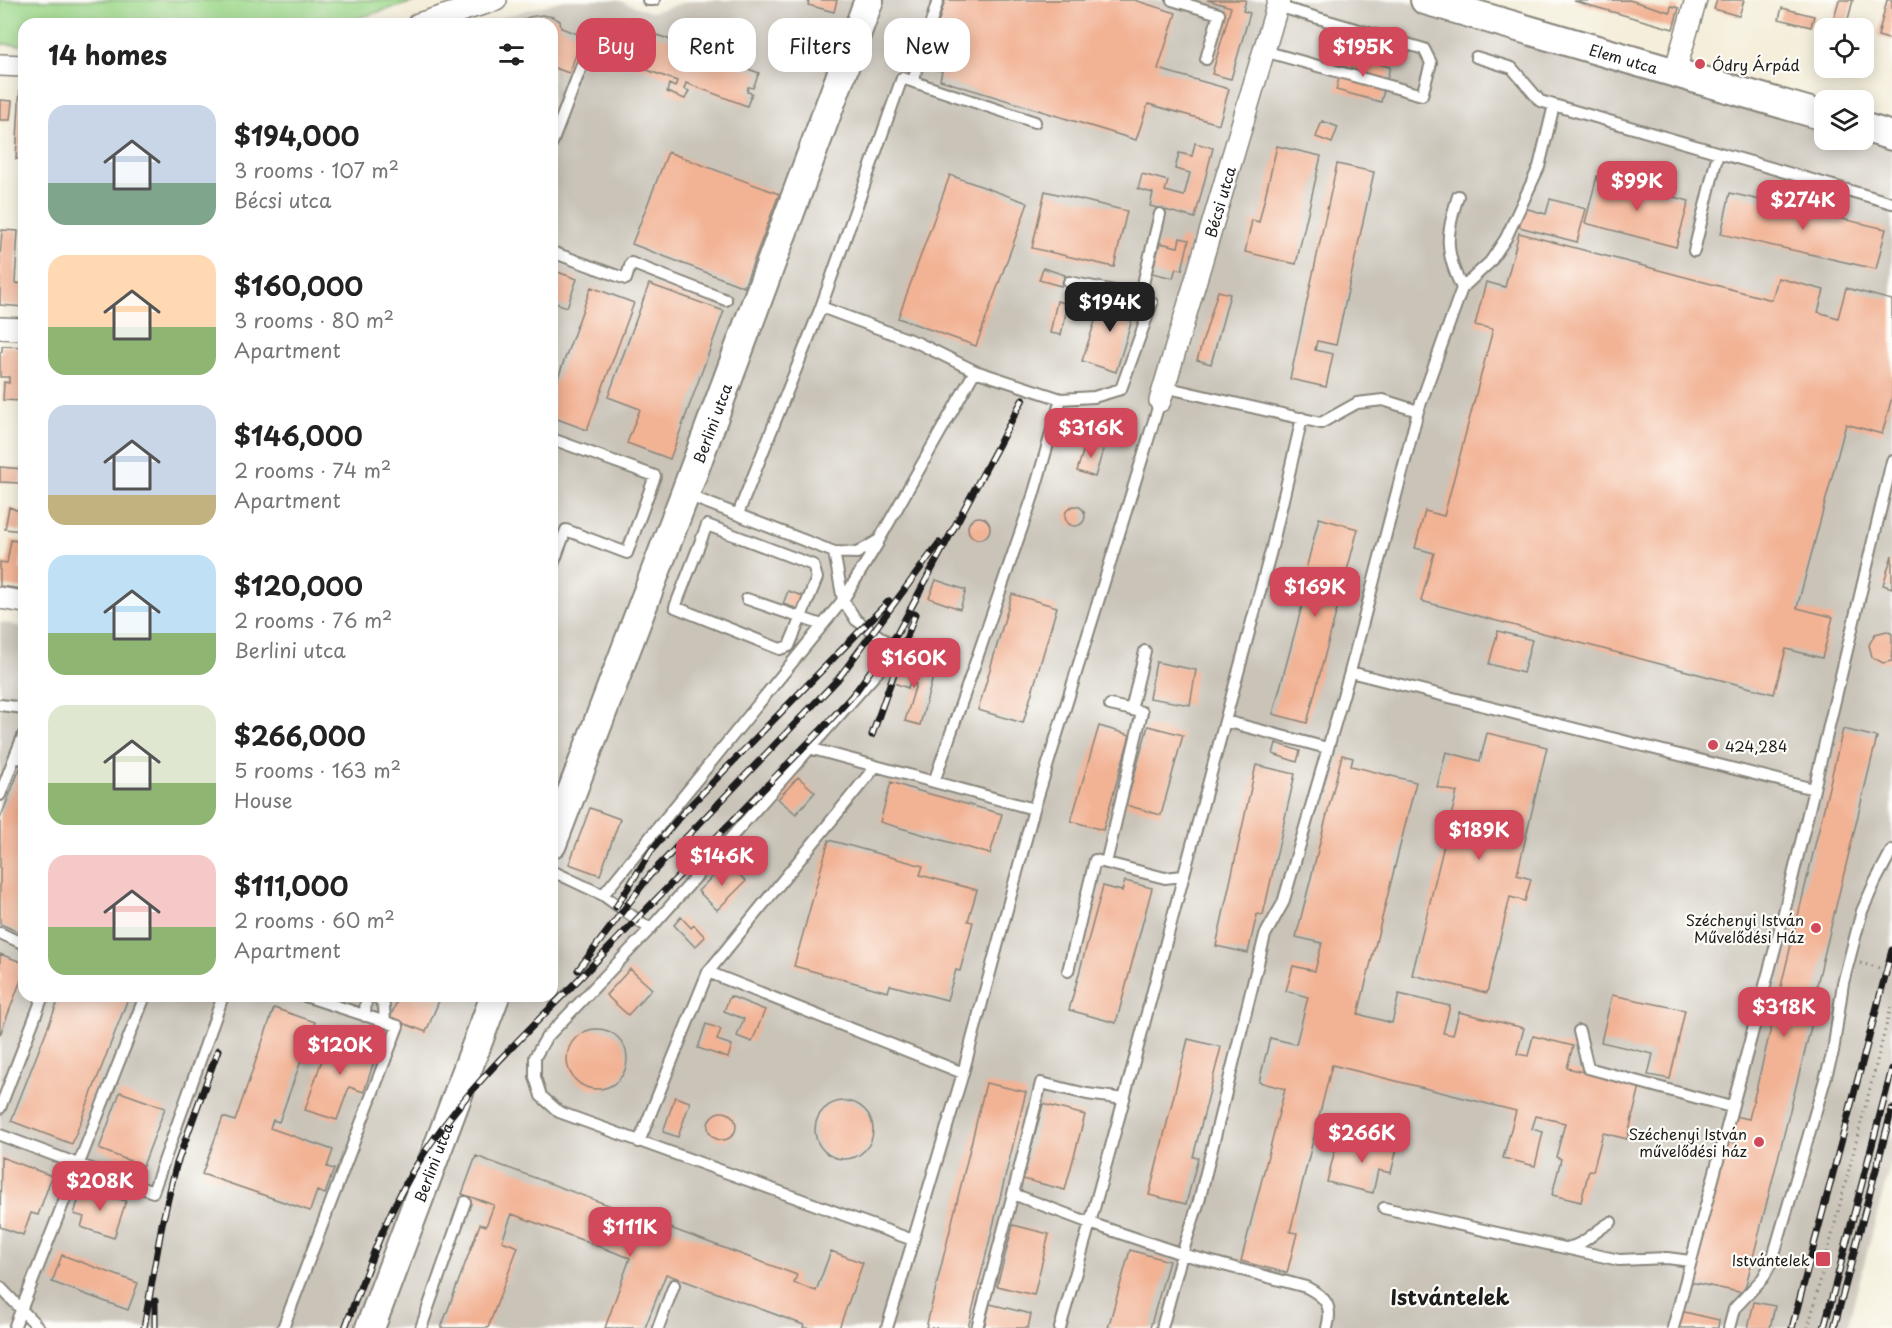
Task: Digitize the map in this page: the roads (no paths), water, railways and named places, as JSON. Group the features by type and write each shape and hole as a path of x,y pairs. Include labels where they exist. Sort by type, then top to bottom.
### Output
{"street":[{"path":"438,18 496,0"},
{"name":"Berlini utca","path":"558,828 869,0"},
{"name":"Elem utca","path":"1425,0 1457,4 1814,113"},
{"path":"1675,71 1696,0"},
{"name":"Bécsi utca","path":"1162,394 1278,3"},
{"path":"0,65 18,66"},
{"path":"1874,130 1892,136"},
{"path":"0,328 18,329"},
{"path":"0,598 18,601"},
{"name":"Berlini utca","path":"370,1328 493,1002"}],"lane":[{"path":"648,0 654,0"},
{"path":"913,81 938,0"},
{"path":"1172,0 1219,14 1206,59"},
{"path":"1263,51 1422,95 1431,63 1424,49 1278,3"},
{"path":"1476,57 1512,68 1540,101 1892,203"},
{"path":"558,127 579,72"},
{"path":"738,514 821,308 902,78 1035,122"},
{"path":"1162,1328 1199,1201 1265,936 1283,903 1350,672 1418,411 1462,288 1490,262 1506,238 1539,167 1554,105"},
{"path":"1694,251 1718,153"},
{"path":"1458,195 1449,225 1449,244 1450,264 1462,288"},
{"path":"1140,296 1161,214"},
{"path":"558,254 626,279 632,263 726,300"},
{"path":"821,308 918,343 975,371 1061,399 1094,397 1121,388 1152,303 1140,296 1070,282"},
{"path":"603,895 843,600 975,371"},
{"path":"887,1328 963,1073 1034,809 1162,394 1321,423 1357,403 1383,400 1418,411"},
{"path":"934,782 1030,507 1061,399"},
{"path":"1060,1328 1272,547 1302,418"},
{"path":"558,441 655,476 627,553 566,530 558,551"},
{"path":"1673,1328 1689,1261 1778,937 1892,461"},
{"path":"685,494 834,552 857,553 879,540"},
{"path":"707,525 813,565 817,578 800,618 789,646 780,649 675,607 707,525"},
{"path":"834,552 843,600 856,620 896,648 920,657"},
{"path":"747,599 822,625"},
{"path":"896,648 881,668 650,929 546,1038 535,1057 535,1077 542,1096 559,1112 913,1240"},
{"path":"1131,710 1145,651"},
{"path":"1350,672 1814,789"},
{"path":"0,705 18,707"},
{"path":"1106,863 1142,712 1110,705"},
{"path":"1225,720 1327,748"},
{"path":"809,748 1034,809"},
{"path":"0,795 18,762"},
{"path":"639,1142 708,972 875,767"},
{"path":"1729,1328 1737,1305 1763,1278 1773,1261 1833,1052 1844,983 1862,911 1892,850"},
{"path":"1068,971 1095,860 1166,878 1182,876"},
{"path":"558,875 603,895 650,929"},
{"path":"0,933 18,941"},
{"path":"708,972 963,1073"},
{"path":"0,1108 42,1002"},
{"path":"14,1328 143,1002"},
{"path":"0,1135 153,1192 221,1002"},
{"path":"283,1328 398,1026 323,1002"},
{"path":"365,1016 366,1002"},
{"path":"381,1002 384,1006 385,1022"},
{"path":"1580,1030 1588,1068 1731,1107"},
{"path":"977,1328 1041,1083 1087,1094 1124,1099"},
{"path":"1013,1194 1182,1254 1306,1287 1317,1292 1327,1302 1330,1317 1328,1328"},
{"path":"421,1328 465,1202"},
{"path":"1384,1208 1619,1260 1667,1258 1689,1261"},
{"path":"1564,1249 1581,1245 1596,1230 1611,1222"},
{"path":"658,1328 674,1285"},
{"path":"0,1287 39,1328"}],"railway":[{"path":"558,1000 854,694 897,634 1023,399"},
{"path":"578,970 650,875 838,679 939,543"},
{"path":"616,907 651,851 682,814 889,601"},
{"path":"872,735 915,614"},
{"path":"1792,1328 1892,950"},
{"path":"345,1328 388,1220 421,1158 475,1087 556,1002"},
{"path":"144,1328 162,1224 176,1166 218,1050"},
{"path":"1824,1328 1892,1069"},
{"path":"1834,1328 1892,1109"},
{"path":"155,1301 155,1328"}],"place":[{"name":"Ódry Árpád","path":"1700,64"},
{"name":"424,284","path":"1713,745"},
{"name":"Széchenyi István Művelődési Ház","path":"1816,928"},
{"name":"Széchenyi István művelődési ház","path":"1759,1142"},
{"name":"Istvántelek","path":"1823,1259"}],"district":[{"name":"Istvántelek","path":"1450,1296"}]}
